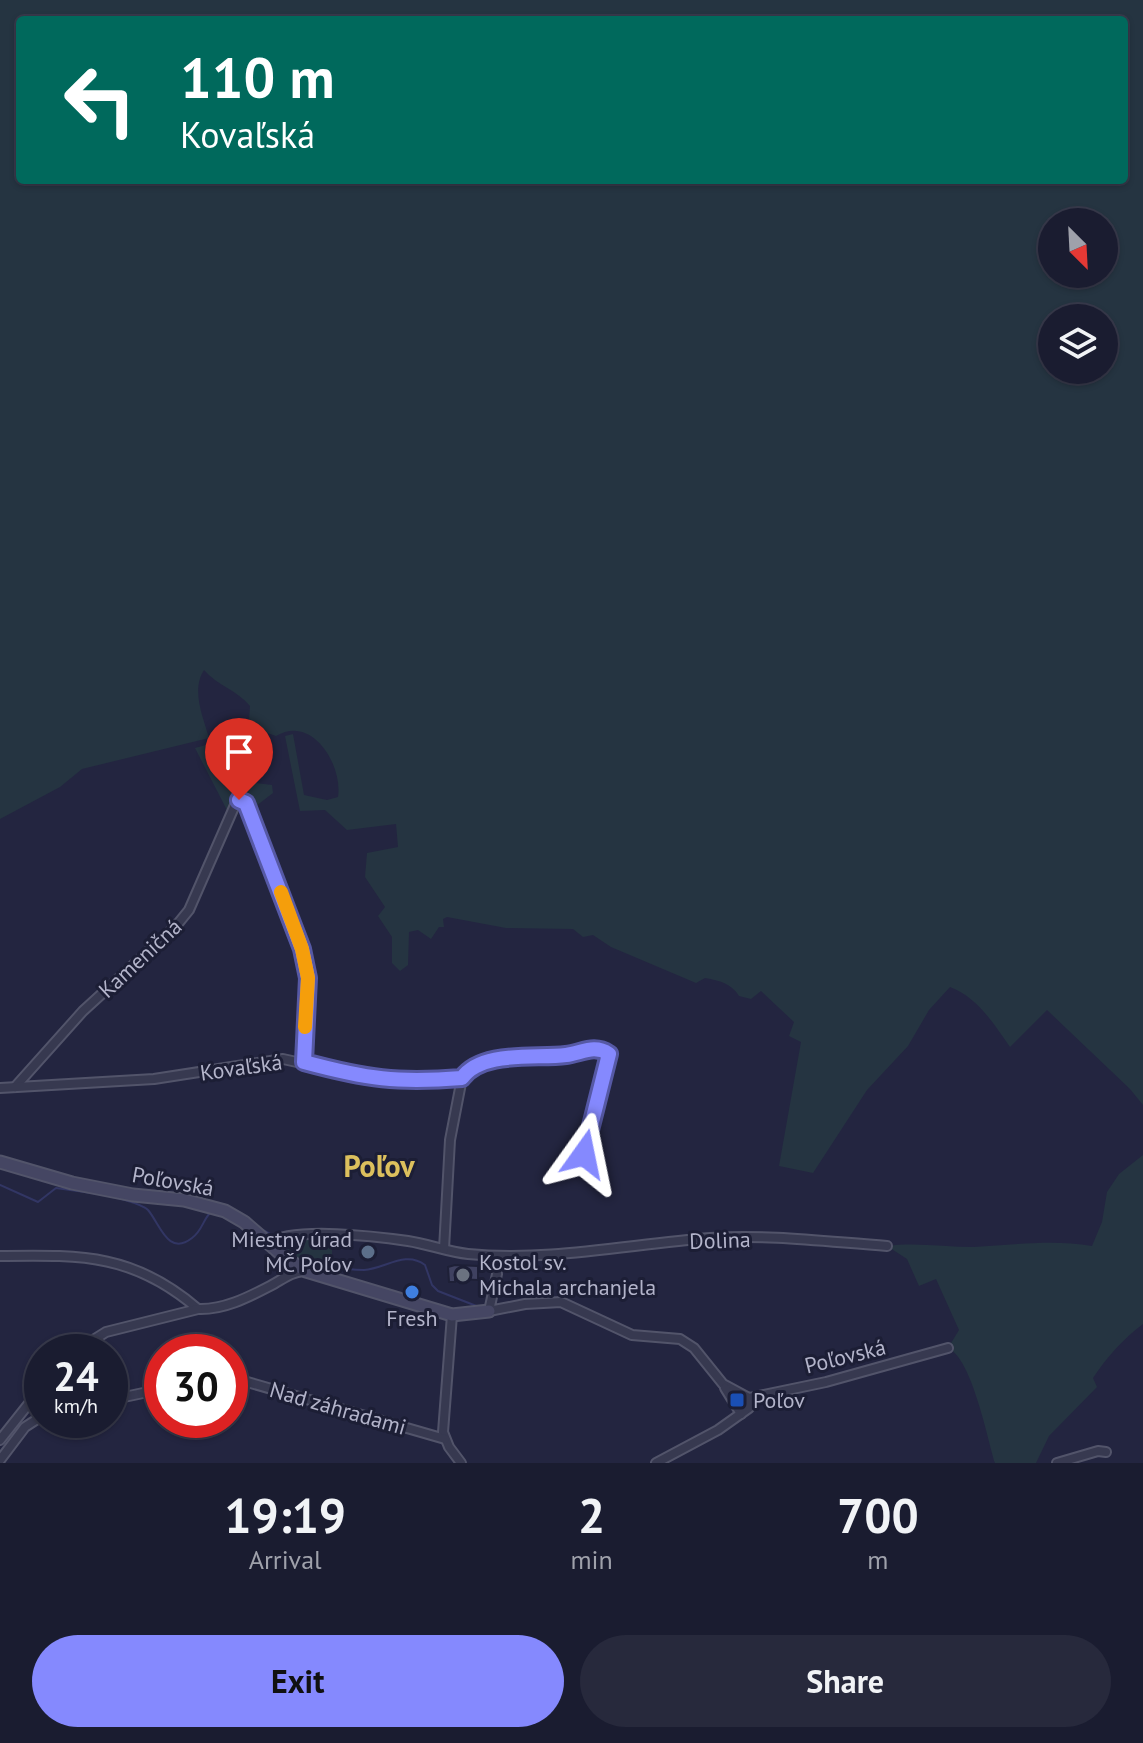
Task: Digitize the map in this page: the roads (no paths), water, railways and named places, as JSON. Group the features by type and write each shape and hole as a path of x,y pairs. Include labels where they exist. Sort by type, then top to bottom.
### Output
{"street":[{"name":"Kameničná","path":"15,1087 83,1011 176,926 189,910 235,805 242,799 280,887 302,949 308,978 304,1062"},
{"name":"Kovaľská","path":"0,1088 154,1079 269,1060 304,1062 383,1081 462,1078 467,1071 503,1060 602,1050 609,1054 584,1154"},
{"path":"444,1249 450,1140 462,1078"},
{"name":"Poľovská","path":"0,1162 94,1187 184,1200 225,1211 306,1271 452,1315 548,1301 571,1304 632,1335 685,1341 723,1384 749,1398 826,1382 948,1348"},
{"name":"Dolina","path":"270,1243 292,1236 347,1236 409,1241 472,1254 544,1254 731,1237 887,1246"},
{"path":"0,1256 63,1254 111,1262 158,1279 198,1309"},
{"path":"281,1254 285,1276"},
{"path":"103,1334 198,1309 226,1306 285,1276 306,1271"},
{"path":"489,1311 497,1274"},
{"path":"452,1315 443,1424 445,1439 461,1463"},
{"name":"Nad záhradami","path":"248,1382 445,1439"},
{"path":"723,1384 741,1414"},
{"path":"656,1463 741,1414 751,1406 749,1398"},
{"path":"0,1440 24,1410"},
{"path":"0,1460 24,1430"},
{"path":"1057,1463 1098,1451 1106,1452"}],"waterway":[{"path":"0,1185 38,1202 56,1188 106,1195"},
{"path":"113,1196 148,1210 166,1236 177,1244 195,1235 210,1213"},
{"path":"220,1215 242,1227"},
{"path":"259,1228 272,1235"},
{"path":"305,1264 364,1270 410,1259 425,1265 432,1285 438,1291 479,1307"}],"place":[{"name":"Miestny úrad MČ Poľov","path":"368,1252"},
{"name":"Kostol sv. Michala archanjela","path":"463,1275"},
{"name":"Fresh","path":"412,1292"},
{"name":"Poľov","path":"737,1400"}],"district":[{"name":"Poľov","path":"379,1165"}]}
